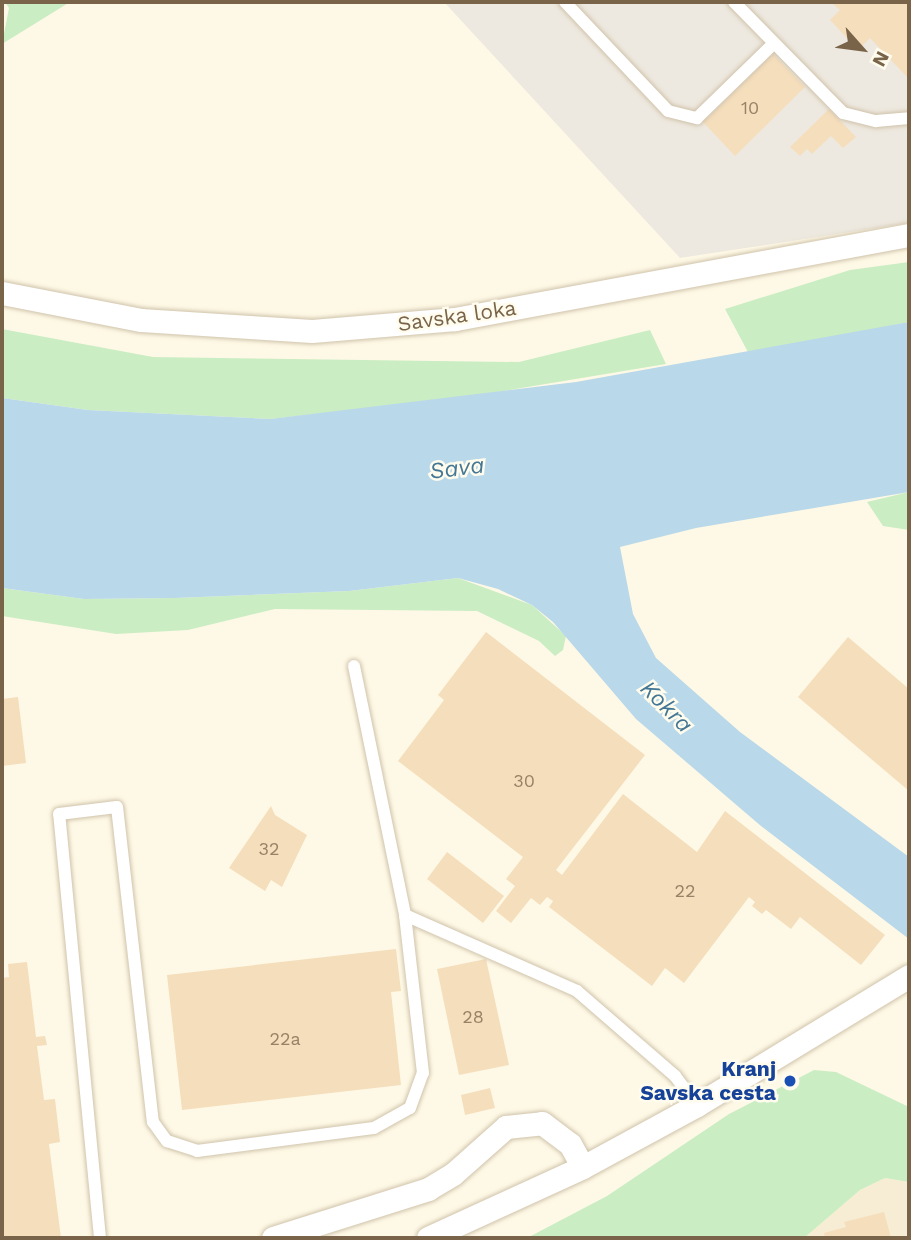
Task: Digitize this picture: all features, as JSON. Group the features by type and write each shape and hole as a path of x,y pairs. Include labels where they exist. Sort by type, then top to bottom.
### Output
{"street":[{"name":"Savska loka","path":"2,293 141,320 312,331 483,314 909,235"},
{"path":"428,1238 583,1167 697,1105 902,980"},
{"path":"273,1238 428,1189 506,1127 542,1123 570,1144 583,1167"}],"lane":[{"path":"565,2 668,111 698,118 773,44"},
{"path":"733,2 843,113 876,121 909,118"},
{"path":"100,1238 59,814 117,807 153,1122 167,1141 197,1151 374,1128 410,1108 423,1073 405,915 354,666"},
{"path":"405,915 577,991 675,1076 697,1105"}],"shaded area":[{"path":"444,2 909,2 909,223 680,258"},
{"path":"885,1178 909,1182 909,1238 804,1238 860,1190"}],"green space":[{"path":"5,2 70,2 2,44 9,8"},
{"path":"909,262 909,322 749,354 725,309 850,270"},
{"path":"2,329 153,357 519,362 650,330 666,364 455,399 270,419 88,410 2,398"},
{"path":"909,492 909,530 883,526 867,502"},
{"path":"458,578 532,605 566,636 563,650 555,656 539,641 477,611 275,609 188,630 116,634 2,616 2,588 84,599 175,598 349,591"},
{"path":"814,1070 836,1072 909,1107 909,1182 885,1178 860,1190 804,1238 527,1238 607,1196 729,1114"}],"water":[{"path":"909,322 909,492 696,528 620,547 633,614 656,658 740,732 909,857 909,939 761,826 636,719 553,622 532,605 498,589 458,578 349,591 175,598 84,599 2,588 2,398 88,410 270,419 576,382"}],"building":[{"path":"831,2 909,2 909,79 870,38 858,50 830,20 840,10"},
{"path":"773,54 805,87 735,156 703,122"},
{"path":"829,109 856,137 843,148 831,136 812,154 807,149 800,156 790,147"},
{"path":"486,632 645,755 556,870 562,875 623,794 697,852 725,811 885,935 861,965 800,917 791,929 766,910 762,914 752,906 755,902 749,897 684,983 665,968 652,986 549,907 553,901 547,897 540,905 531,898 511,923 496,911 515,886 506,879 523,857 398,761 444,700 438,695"},
{"path":"848,637 909,689 909,791 798,697"},
{"path":"18,697 26,763 2,766 2,699"},
{"path":"271,806 275,815 307,835 282,887 271,880 265,891 229,868"},
{"path":"447,852 504,896 483,923 427,879"},
{"path":"396,949 401,991 391,992 401,1085 182,1110 167,975"},
{"path":"486,959 509,1065 459,1075 437,969"},
{"path":"27,962 36,1037 45,1036 47,1045 37,1046 44,1100 55,1099 60,1142 49,1144 61,1238 2,1238 2,978 9,977 8,964"},
{"path":"490,1088 495,1108 465,1115 461,1095"},
{"path":"884,1212 891,1238 825,1238 824,1233 846,1227 844,1222"}],"place":[{"name":"Kranj Savska cesta","path":"790,1081"}],"water label":[{"name":"Sava","path":"457,469"},
{"name":"Kokra","path":"666,707"}]}
